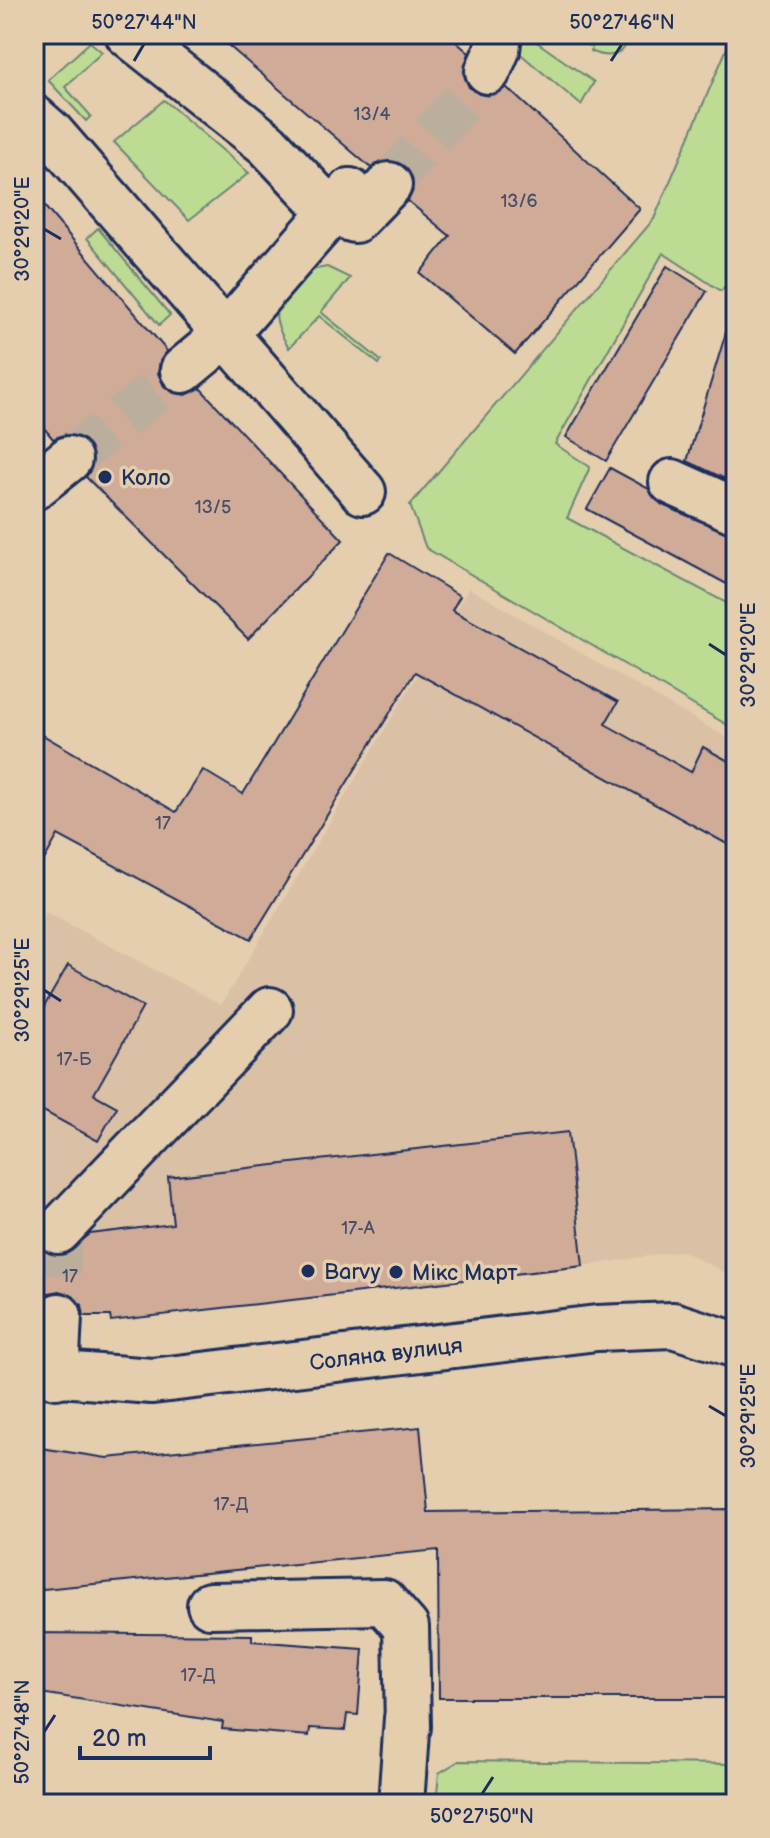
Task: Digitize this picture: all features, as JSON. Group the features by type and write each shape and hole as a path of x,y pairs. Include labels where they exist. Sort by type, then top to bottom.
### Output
{"lane":[{"path":"128,34 267,144 332,213"},
{"path":"34,118 51,133 224,336 363,492"},
{"path":"183,370 224,336 332,213 379,176"},
{"path":"34,487 69,459"},
{"path":"672,482 736,511"},
{"path":"58,1231 270,1010"},
{"path":"45,1374 59,1316"},
{"name":"Соляна вулиця","path":"45,1374 152,1381 597,1328 673,1325 736,1345"},
{"path":"210,1605 384,1602 406,1627 408,1727 407,1718 401,1804"}],"shaded area":[{"path":"469,588 736,743 736,1278 682,1251 583,1266 111,1321 109,1316 59,1316 34,1196 34,933 46,912 221,1005"}],"green space":[{"path":"562,34 632,34 621,51 605,55 591,51 592,47"},
{"path":"733,34 736,34 736,272 721,291 663,253 555,444 590,467 567,518 736,608 736,730 426,548 410,505 654,219"},
{"path":"531,38 594,82 581,105 517,51 521,41"},
{"path":"90,42 102,52 65,87 91,116 86,121 48,80"},
{"path":"164,100 249,173 189,220 114,142"},
{"path":"98,228 170,315 159,325 87,238"},
{"path":"327,267 350,278 321,312 381,361 379,364 319,316 289,348 281,334 276,315 282,299 306,271"},
{"path":"459,1761 736,1764 736,1804 485,1801 484,1804 436,1804 439,1773"}],"building":[{"path":"215,34 447,34 469,53 463,73 469,87 479,94 490,96 506,87 640,209 515,354 420,273 450,236 408,201 413,190 413,179 407,168 394,161 381,161 371,168"},
{"path":"34,194 167,351 160,361 158,373 164,386 174,393 186,395 200,388 343,540 248,639 86,477 94,456 88,443 66,434 53,439 34,416"},
{"path":"667,266 707,291 606,461 566,437"},
{"path":"727,329 736,330 736,484 687,461"},
{"path":"610,468 649,489 662,505 736,536 736,589 587,509"},
{"path":"389,553 460,596 452,610 618,702 605,724 691,772 703,747 736,765 736,849 415,672 251,939 58,835 34,878 34,730 176,812 203,770 243,794"},
{"path":"68,965 143,1007 94,1094 117,1107 98,1141 34,1106 34,1024"},
{"path":"568,1132 583,1266 111,1321 110,1316 84,1316 82,1305 73,1296 59,1291 48,1293 38,1302 34,1314 34,1238 41,1250 51,1255 64,1255 90,1234 173,1224 168,1177"},
{"path":"420,1427 428,1512 736,1509 736,1698 439,1698 438,1550 34,1590 34,1447 107,1458"},
{"path":"34,1633 252,1635 252,1641 363,1649 358,1715 347,1714 345,1730 310,1728 309,1736 222,1729 223,1722 34,1692"}],"tunnel":[{"path":"389,185 488,71"},
{"path":"69,459 183,370"},
{"path":"58,1231 59,1316"}],"place":[{"name":"Коло","path":"105,477"},
{"name":"Barvy","path":"308,1271"},
{"name":"Мікс Март","path":"396,1272"}]}
